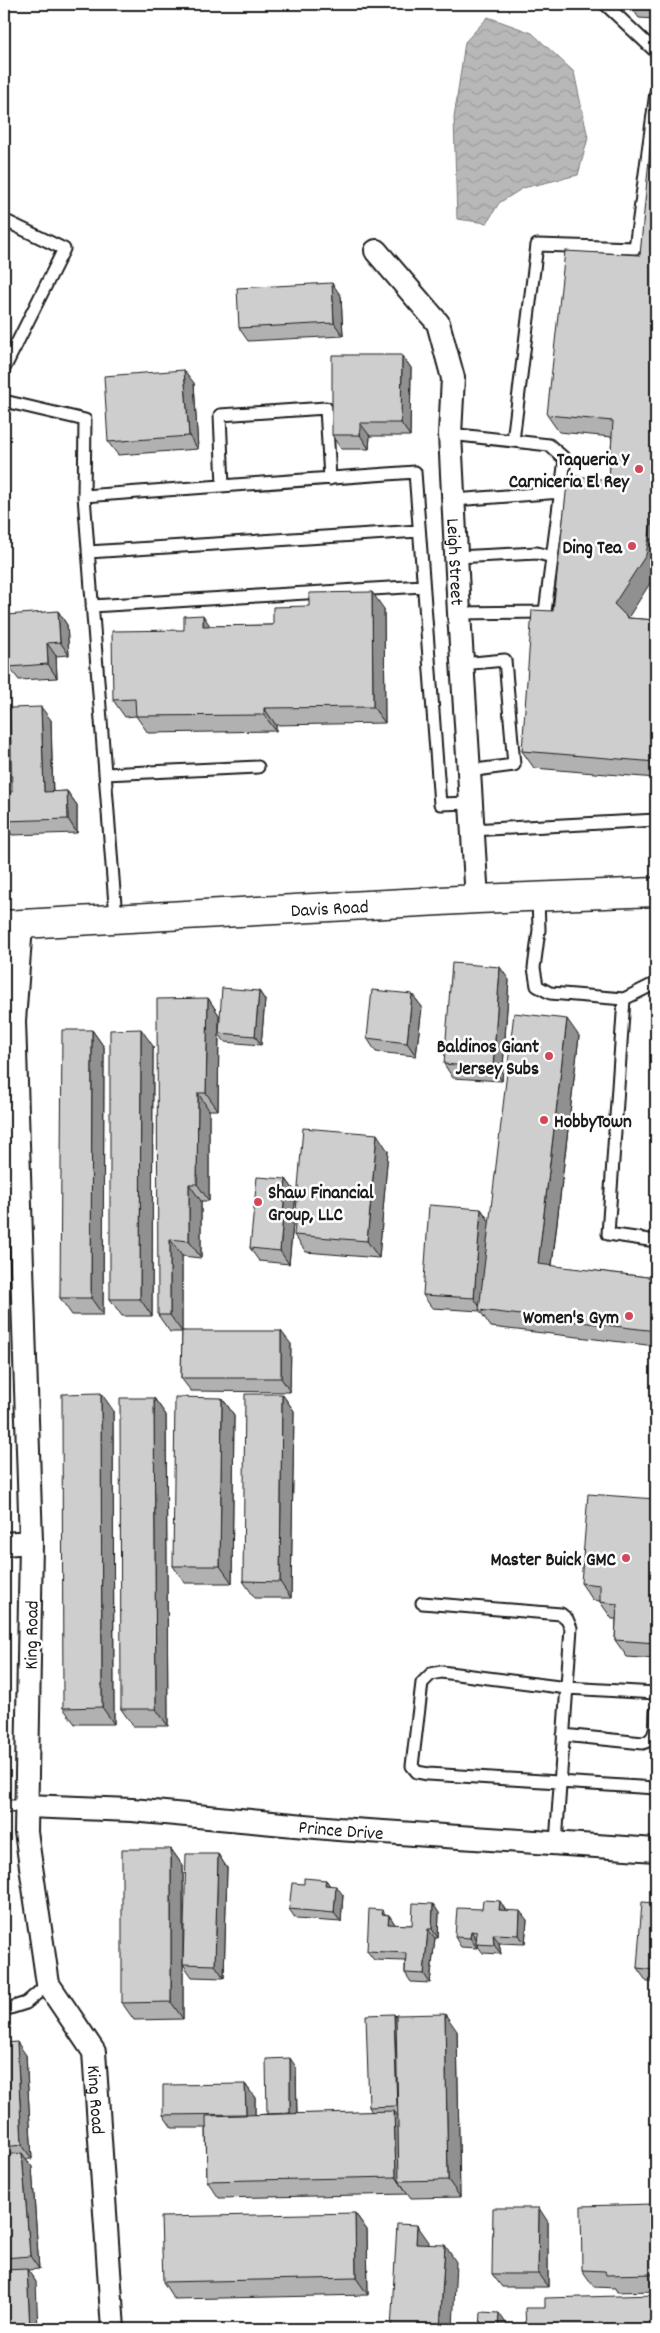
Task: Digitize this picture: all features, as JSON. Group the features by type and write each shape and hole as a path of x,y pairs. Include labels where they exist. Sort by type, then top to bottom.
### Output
{"main road":[{"name":"Davis Road","path":"12,925 477,899 656,892"}],"street":[{"name":"Leigh Street","path":"376,251 438,323 453,378 450,434 458,613 477,899"},
{"name":"King Road","path":"12,925 31,1542 26,1832 48,1984 94,2052 113,2329"},
{"path":"4,1544 31,1542"},
{"name":"Prince Drive","path":"26,1806 132,1810 338,1829 656,1850"}],"lane":[{"path":"605,4 656,52"},
{"path":"513,441 537,245 635,248 656,92"},
{"path":"4,230 8,222 64,249 4,369"},
{"path":"4,401 86,420 84,496 116,920"},
{"path":"223,486 220,415 326,408 330,479"},
{"path":"450,434 549,445 565,459 545,612 458,613"},
{"path":"84,496 415,472 440,804 470,803"},
{"path":"454,500 561,492"},
{"path":"88,552 419,531"},
{"path":"456,557 537,553 552,557"},
{"path":"92,606 423,586"},
{"path":"462,664 505,660 514,766 468,771"},
{"path":"105,774 258,767"},
{"path":"472,830 656,820"},
{"path":"538,897 539,930 534,968 537,986 550,993 624,999 656,983"},
{"path":"624,999 608,1234 656,1241"},
{"path":"422,1603 561,1614 567,1619 571,1628 556,1843"},
{"path":"656,1693 567,1688 441,1672 431,1674 422,1683 412,1766 417,1772 428,1774 656,1788"},
{"path":"564,1735 642,1743 650,1741 654,1736 656,1712"},
{"path":"4,1806 26,1806"},
{"path":"4,2010 26,2003 48,1984"}],"water":[{"path":"488,17 532,33 574,72 588,138 578,175 523,188 499,203 487,223 457,219 454,118 465,42"}],"building":[{"path":"656,84 656,494 646,555 614,604 628,618 656,620 656,762 522,751 532,610 553,611 568,475 609,480 613,421 547,415 565,251 640,255"},
{"path":"332,283 334,323 239,328 237,288"},
{"path":"332,355 402,355 401,423 360,423 360,435 332,435"},
{"path":"184,370 189,436 108,442 104,376"},
{"path":"372,592 373,707 264,708 264,715 136,716 135,699 113,700 112,631 184,630 184,616 203,615 203,626 273,625 273,607 309,606 309,593"},
{"path":"58,611 60,642 47,643 48,664 9,667 7,615"},
{"path":"41,707 44,792 67,791 68,819 4,821 4,792 12,792 10,708"},
{"path":"452,963 500,967 493,1068 444,1064"},
{"path":"222,988 259,991 255,1036 219,1033"},
{"path":"372,990 412,994 407,1043 367,1038"},
{"path":"208,998 206,1093 198,1093 197,1184 189,1184 189,1241 170,1239 170,1315 158,1315 157,999"},
{"path":"514,1013 567,1019 538,1264 656,1278 656,1331 479,1310"},
{"path":"141,1029 140,1299 110,1299 110,1030"},
{"path":"62,1030 92,1030 91,1298 60,1298"},
{"path":"303,1128 377,1134 367,1241 294,1235"},
{"path":"257,1177 286,1179 280,1251 250,1248"},
{"path":"429,1205 481,1209 474,1298 423,1295"},
{"path":"182,1331 281,1331 281,1378 181,1378"},
{"path":"101,1393 102,1707 63,1708 62,1394"},
{"path":"245,1394 282,1394 280,1582 243,1581"},
{"path":"175,1397 222,1398 220,1566 173,1566"},
{"path":"120,1398 154,1398 156,1709 121,1709"},
{"name":"Master Buick GMC","path":"588,1494 656,1499 656,1643 615,1640 617,1604 600,1602 600,1585 581,1583"},
{"path":"122,1849 171,1849 171,2002 122,2003"},
{"path":"186,1854 218,1854 215,1965 183,1964"},
{"path":"304,1878 326,1880 325,1885 336,1886 334,1913 289,1909 292,1883 304,1884"},
{"path":"483,1900 500,1901 499,1910 520,1911 519,1935 493,1934 494,1945 476,1944 477,1932 471,1931 470,1938 455,1937 457,1908 482,1909"},
{"path":"642,1902 656,1903 656,1970 637,1968"},
{"path":"413,1903 433,1904 432,1929 428,1929 424,1974 405,1973 406,1953 367,1951 369,1909 382,1910 382,1914 389,1915 388,1924 412,1925"},
{"path":"394,2014 397,2106 369,2107 366,2015"},
{"path":"445,2014 448,2180 399,2181 396,2015"},
{"path":"17,2042 22,2145 4,2147 4,2043"},
{"path":"290,2058 290,2113 267,2114 266,2059"},
{"path":"245,2084 246,2114 163,2115 163,2085"},
{"path":"394,2111 396,2177 207,2181 206,2116"},
{"path":"22,2153 30,2256 4,2258 4,2155"},
{"path":"652,2204 652,2227 656,2227 656,2274 606,2275 605,2271 582,2270 581,2206"},
{"path":"493,2208 539,2208 538,2274 492,2274"},
{"path":"355,2213 356,2278 163,2282 161,2217"},
{"path":"397,2224 417,2225 416,2244 445,2245 440,2329 391,2329"},
{"path":"27,2269 30,2329 4,2329 4,2270"},
{"path":"656,2295 656,2329 526,2329 525,2308 545,2308 545,2298"},
{"path":"481,2312 499,2313 498,2329 480,2329"}],"place":[{"name":"Taqueria Y Carniceria El Rey","path":"639,469"},
{"name":"Ding Tea","path":"632,546"},
{"name":"Baldinos Giant Jersey Subs","path":"549,1056"},
{"name":"HobbyTown","path":"544,1120"},
{"name":"Shaw Financial Group, LLC","path":"258,1202"},
{"name":"Women's Gym","path":"629,1316"},
{"name":"Master Buick GMC","path":"626,1558"}]}
